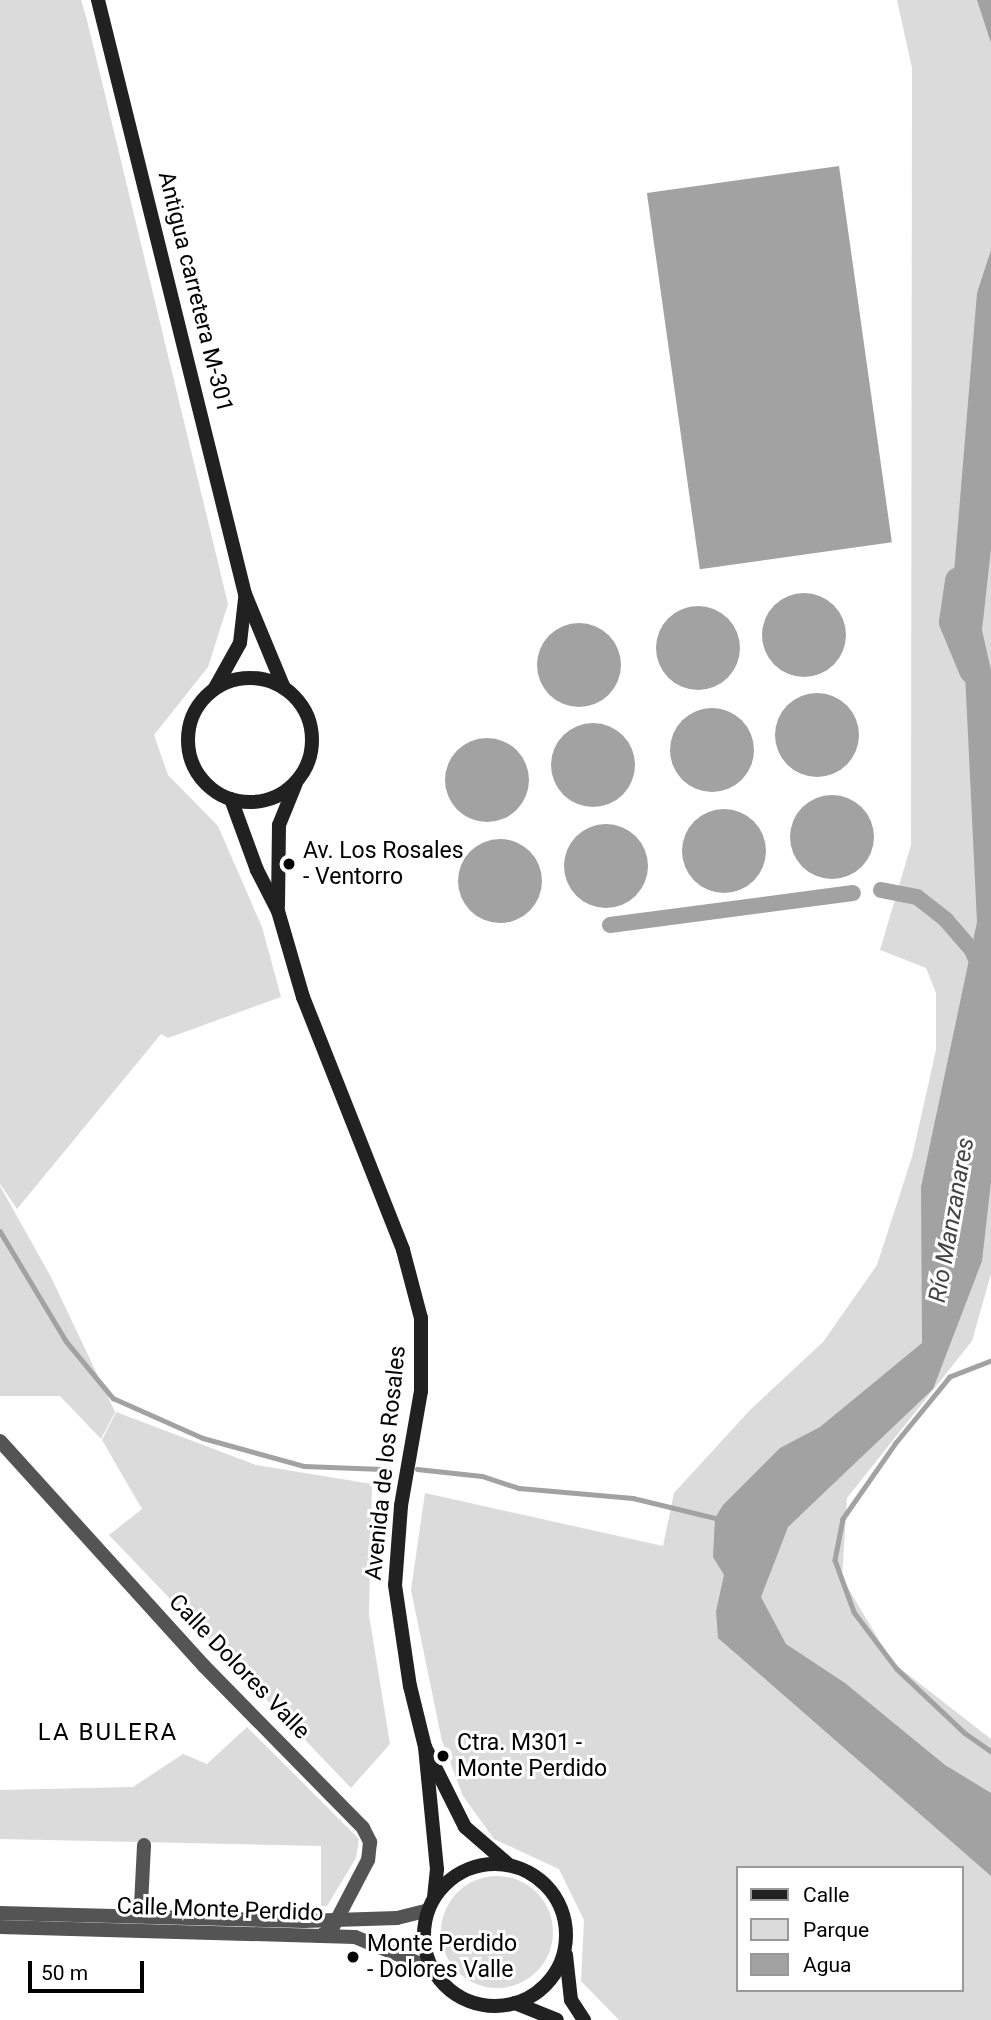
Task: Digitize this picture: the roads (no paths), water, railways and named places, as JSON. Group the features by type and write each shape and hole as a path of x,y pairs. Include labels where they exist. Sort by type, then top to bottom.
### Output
{"street":[{"name":"Antigua carretera M-301","path":"98,0 245,594 284,688"},
{"name":"Antigua carretera M-301","path":"215,688 240,643 245,594"},
{"path":"249,677 284,688 300,702 309,721 312,743 297,781 267,800 231,799 199,776 187,739 191,719 215,688 249,677"},
{"name":"Avenida de los Rosales","path":"278,911 275,863 279,825 297,781"},
{"name":"Avenida de los Rosales","path":"231,799 257,870 278,911 303,997 403,1250 421,1318 421,1391 401,1506 395,1585 407,1674 425,1747 437,1869 431,1904"},
{"name":"Calle Dolores Valle","path":"0,1441 204,1666 363,1828 370,1842 368,1860 337,1919 320,1936"},
{"name":"Avenida de los Rosales","path":"425,1747 465,1827 509,1865"},
{"path":"141,1905 144,1845"},
{"path":"566,1939 551,1979 515,2003 491,2006 468,2000 447,1988 433,1969 425,1950 431,1904 466,1870 509,1865 528,1872 551,1892 564,1919 566,1939 566,1977 571,2000 584,2020"},
{"name":"Calle Monte Perdido","path":"0,1913 337,1919 397,1917 431,1904"},
{"name":"Calle Monte Perdido","path":"0,1927 355,1937 433,1969"},
{"path":"515,2003 558,2020"}],"water":[{"path":"977,0 991,0 991,43"},
{"path":"839,166 892,542 700,569 647,193"},
{"path":"991,250 991,549 982,630 991,670 991,1182 982,1261 933,1389 788,1527 761,1597 786,1644 845,1683 945,1765 991,1793 991,1876 718,1638 716,1611 724,1575 713,1557 715,1518 723,1505 780,1448 820,1427 922,1343 921,1187 977,922 964,652 951,609 977,293"},
{"path":"804,593 820,596 834,605 843,619 846,635 843,651 834,665 820,674 804,677 788,674 774,665 765,651 762,635 765,619 774,605 788,596"},
{"path":"698,606 714,609 728,618 737,632 740,648 737,664 728,678 714,687 698,690 682,687 668,678 659,664 656,648 659,632 668,618 682,609"},
{"path":"579,623 595,626 609,635 618,649 621,665 618,681 609,695 595,704 579,707 563,704 549,695 540,681 537,665 540,649 549,635 563,626"},
{"path":"817,693 833,696 847,705 856,719 859,735 856,751 847,765 833,774 817,777 801,774 787,765 778,751 775,735 778,719 787,705 801,696"},
{"path":"712,708 728,711 742,720 751,734 754,750 751,766 742,780 728,789 712,792 696,789 682,780 673,766 670,750 673,734 682,720 696,711"},
{"path":"593,723 609,726 623,735 632,749 635,765 632,781 623,795 609,804 593,807 577,804 563,795 554,781 551,765 554,749 563,735 577,726"},
{"path":"487,738 503,741 517,750 526,764 529,780 526,796 517,810 503,819 487,822 471,819 457,810 448,796 445,780 448,764 457,750 471,741"},
{"path":"832,795 848,798 862,807 871,821 874,837 871,853 862,867 848,876 832,879 816,876 802,867 793,853 790,837 793,821 802,807 816,798"},
{"path":"724,809 740,812 754,821 763,835 766,851 763,867 754,881 740,890 724,893 708,890 694,881 685,867 682,851 685,835 694,821 708,812"},
{"path":"606,824 622,827 636,836 645,850 648,866 645,882 636,896 622,905 606,908 590,905 576,896 567,882 564,866 567,850 576,836 590,827"},
{"path":"500,839 516,842 530,851 539,865 542,881 539,897 530,911 516,920 500,923 484,920 470,911 461,897 458,881 461,865 470,851 484,842"}],"waterway":[{"name":"Río Manzanares","path":"959,581 953,622 973,670"},
{"path":"881,890 917,897 946,920 972,950 980,969"},
{"path":"610,925 853,893"},
{"path":"0,1231 66,1341 113,1398 203,1438 304,1466 382,1469"},
{"path":"991,1361 950,1377 896,1443 843,1519 835,1560 854,1612 897,1669 965,1733 991,1751"},
{"path":"417,1469 482,1476 519,1488 633,1498 719,1519"}],"place":[{"name":"Av. Los Rosales - Ventorro","path":"289,864"},
{"name":"Ctra. M301 - Monte Perdido","path":"443,1756"},
{"name":"Monte Perdido - Dolores Valle","path":"353,1957"}],"district":[{"name":"LA BULERA","path":"108,1733"}]}
